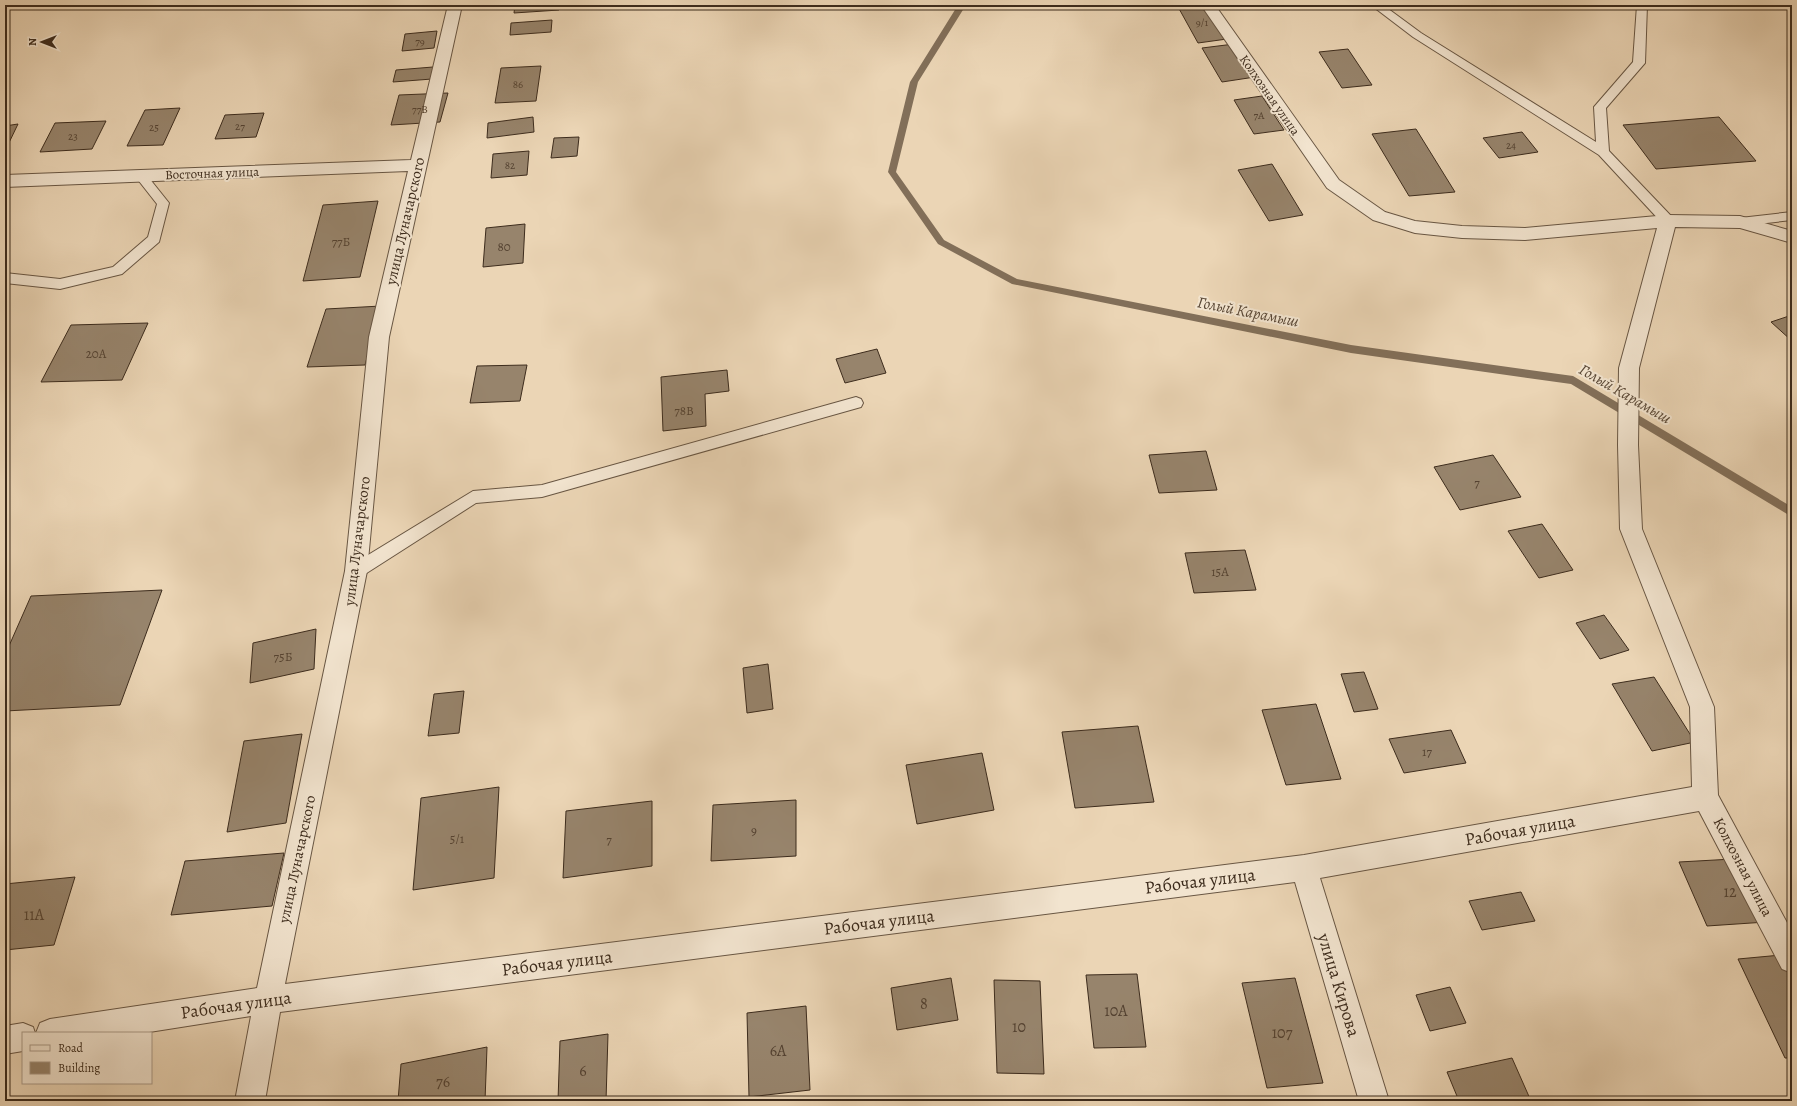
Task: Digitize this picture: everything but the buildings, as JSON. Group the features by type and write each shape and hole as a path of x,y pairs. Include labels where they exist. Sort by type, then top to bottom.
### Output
{"street":[{"name":"улица Луначарского","path":"250,1101 268,1000 356,571 379,337 455,5"},
{"name":"Колхозная улица","path":"1208,5 1333,184 1379,216 1415,227 1462,232 1525,234 1668,221"},
{"name":"Восточная улица","path":"5,181 418,165"},
{"path":"1705,797 1702,707 1631,529 1628,445 1629,368 1668,221 1740,222 1792,237"},
{"name":"Колхозная улица","path":"1705,797 1792,959"},
{"name":"Рабочая улица","path":"57,1032 268,1000 1304,868 1705,797"},
{"name":"улица Кирова","path":"1304,868 1374,1101"},
{"path":"5,1040 22,1037"}],"lane":[{"path":"1376,5 1417,35 1603,152 1668,221"},
{"path":"1603,152 1600,107 1639,63 1642,5"},
{"path":"5,278 60,284 117,271 154,240 163,203 141,176"},
{"path":"1740,222 1792,216"},
{"path":"356,571 473,497 542,491 856,403"}],"waterway":[{"name":"Голый Карамыш","path":"962,5 914,82 892,172 941,242 1015,282 1351,349 1573,380 1792,512"}]}
